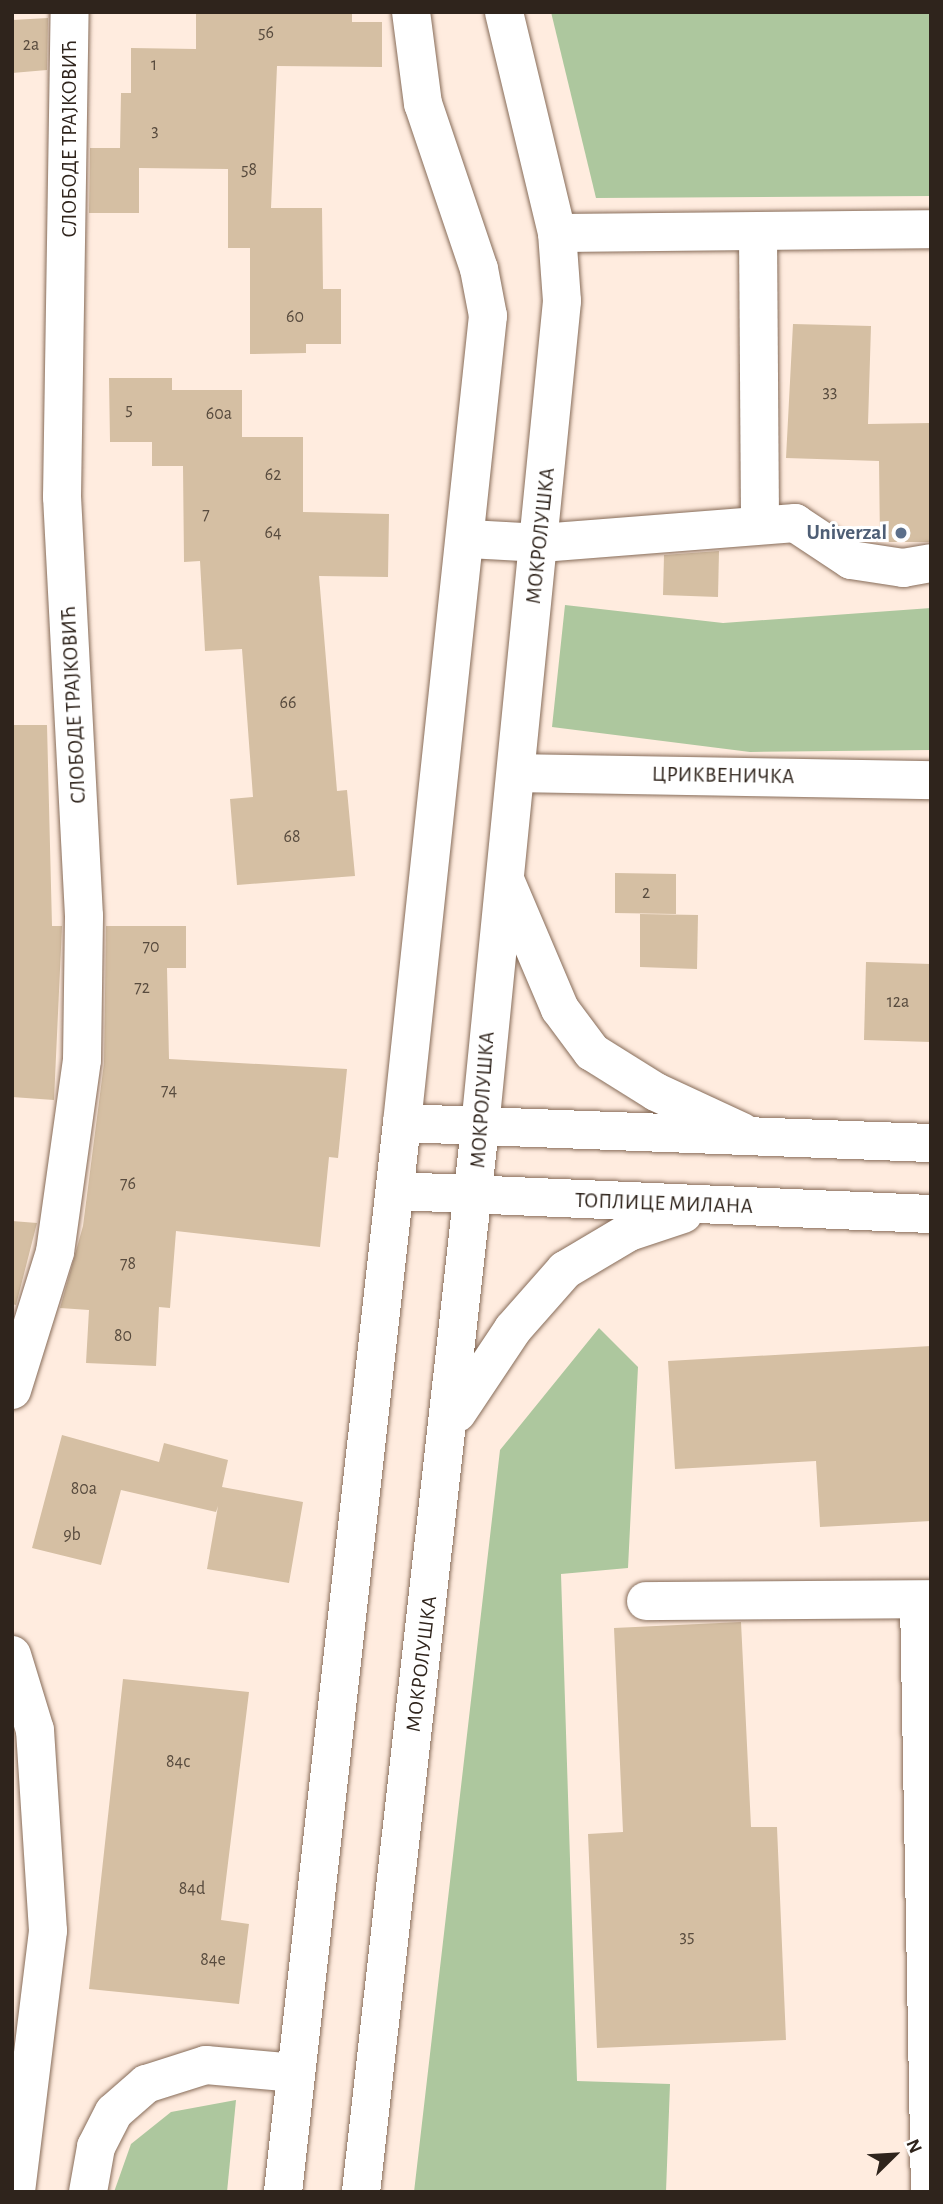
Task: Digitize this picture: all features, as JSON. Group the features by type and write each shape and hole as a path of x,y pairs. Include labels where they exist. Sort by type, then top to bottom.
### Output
{"street":[{"name":"СЛОБОДЕ ТРАЈКОВИЋ","path":"12,1390 55,1252 82,1060 84,916 62,497 70,12"},
{"path":"283,2192 469,539 488,316 479,269 423,104 411,12"},
{"name":"МОКРОЛУШКА","path":"361,2192 452,1420 560,350 557,233 504,12"},
{"path":"557,233 758,233 931,229"},
{"path":"758,233 760,522"},
{"path":"469,539 541,543 760,522 795,523 851,560 903,568 931,563"},
{"name":"ЦРИКВЕНИЧКА","path":"516,773 931,780"},
{"path":"506,882 560,1009 592,1052 656,1092 747,1135"},
{"path":"402,1123 931,1143"},
{"name":"ТОПЛИЦЕ МИЛАНА","path":"397,1191 931,1214"},
{"path":"452,1420 513,1329 565,1270 629,1232 706,1206"},
{"path":"646,1601 925,1599 930,2192"},
{"path":"12,1654 36,1730 48,1931 16,2192"},
{"path":"88,2192 96,2147 114,2112 146,2084 205,2065 296,2073"}],"green space":[{"path":"551,12 931,12 931,196 596,198"},
{"path":"565,605 723,623 931,608 931,750 750,752 552,727"},
{"path":"599,1328 638,1367 628,1568 561,1574 577,2081 670,2084 666,2192 414,2192 500,1450"},
{"path":"236,2100 227,2192 114,2192 131,2144 171,2112"}],"building":[{"path":"196,12 352,12 352,22 382,22 382,67 277,66 271,208 322,208 323,289 341,289 341,344 306,344 306,353 250,354 250,248 228,248 228,169 139,168 139,213 89,213 90,148 120,148 121,93 131,93 131,48 196,49"},
{"path":"48,18 47,70 12,73 12,20"},
{"path":"793,324 871,326 868,424 931,423 931,542 880,542 879,461 786,458"},
{"path":"109,378 172,378 172,390 242,390 242,437 303,437 303,512 389,514 388,577 319,576 337,791 347,790 355,876 237,885 230,799 253,797 242,649 205,651 200,561 184,562 183,466 152,466 152,442 110,442"},
{"path":"719,551 718,597 663,595 664,555"},
{"path":"12,725 47,725 52,926 62,926 54,1100 12,1097"},
{"path":"615,873 676,874 676,914 615,913"},
{"path":"640,914 698,915 697,969 640,967"},
{"path":"106,926 186,926 186,968 167,968 169,1059 347,1069 338,1158 329,1157 320,1247 176,1231 170,1308 159,1307 156,1366 86,1363 89,1310 60,1308 83,1226 104,1063"},
{"path":"866,962 931,964 931,1042 864,1040"},
{"path":"12,1221 37,1223 16,1305 12,1304"},
{"path":"931,1346 931,1521 820,1527 816,1461 675,1469 668,1361"},
{"path":"62,1435 159,1462 164,1443 228,1460 222,1487 303,1502 289,1583 207,1569 218,1506 216,1512 121,1490 101,1565 32,1548"},
{"path":"741,1622 751,1827 777,1827 786,2040 597,2048 588,1834 623,1832 614,1628"},
{"path":"123,1679 249,1692 221,1920 249,1924 239,2004 89,1989"}],"place":[{"name":"Univerzal","path":"901,533"}]}
